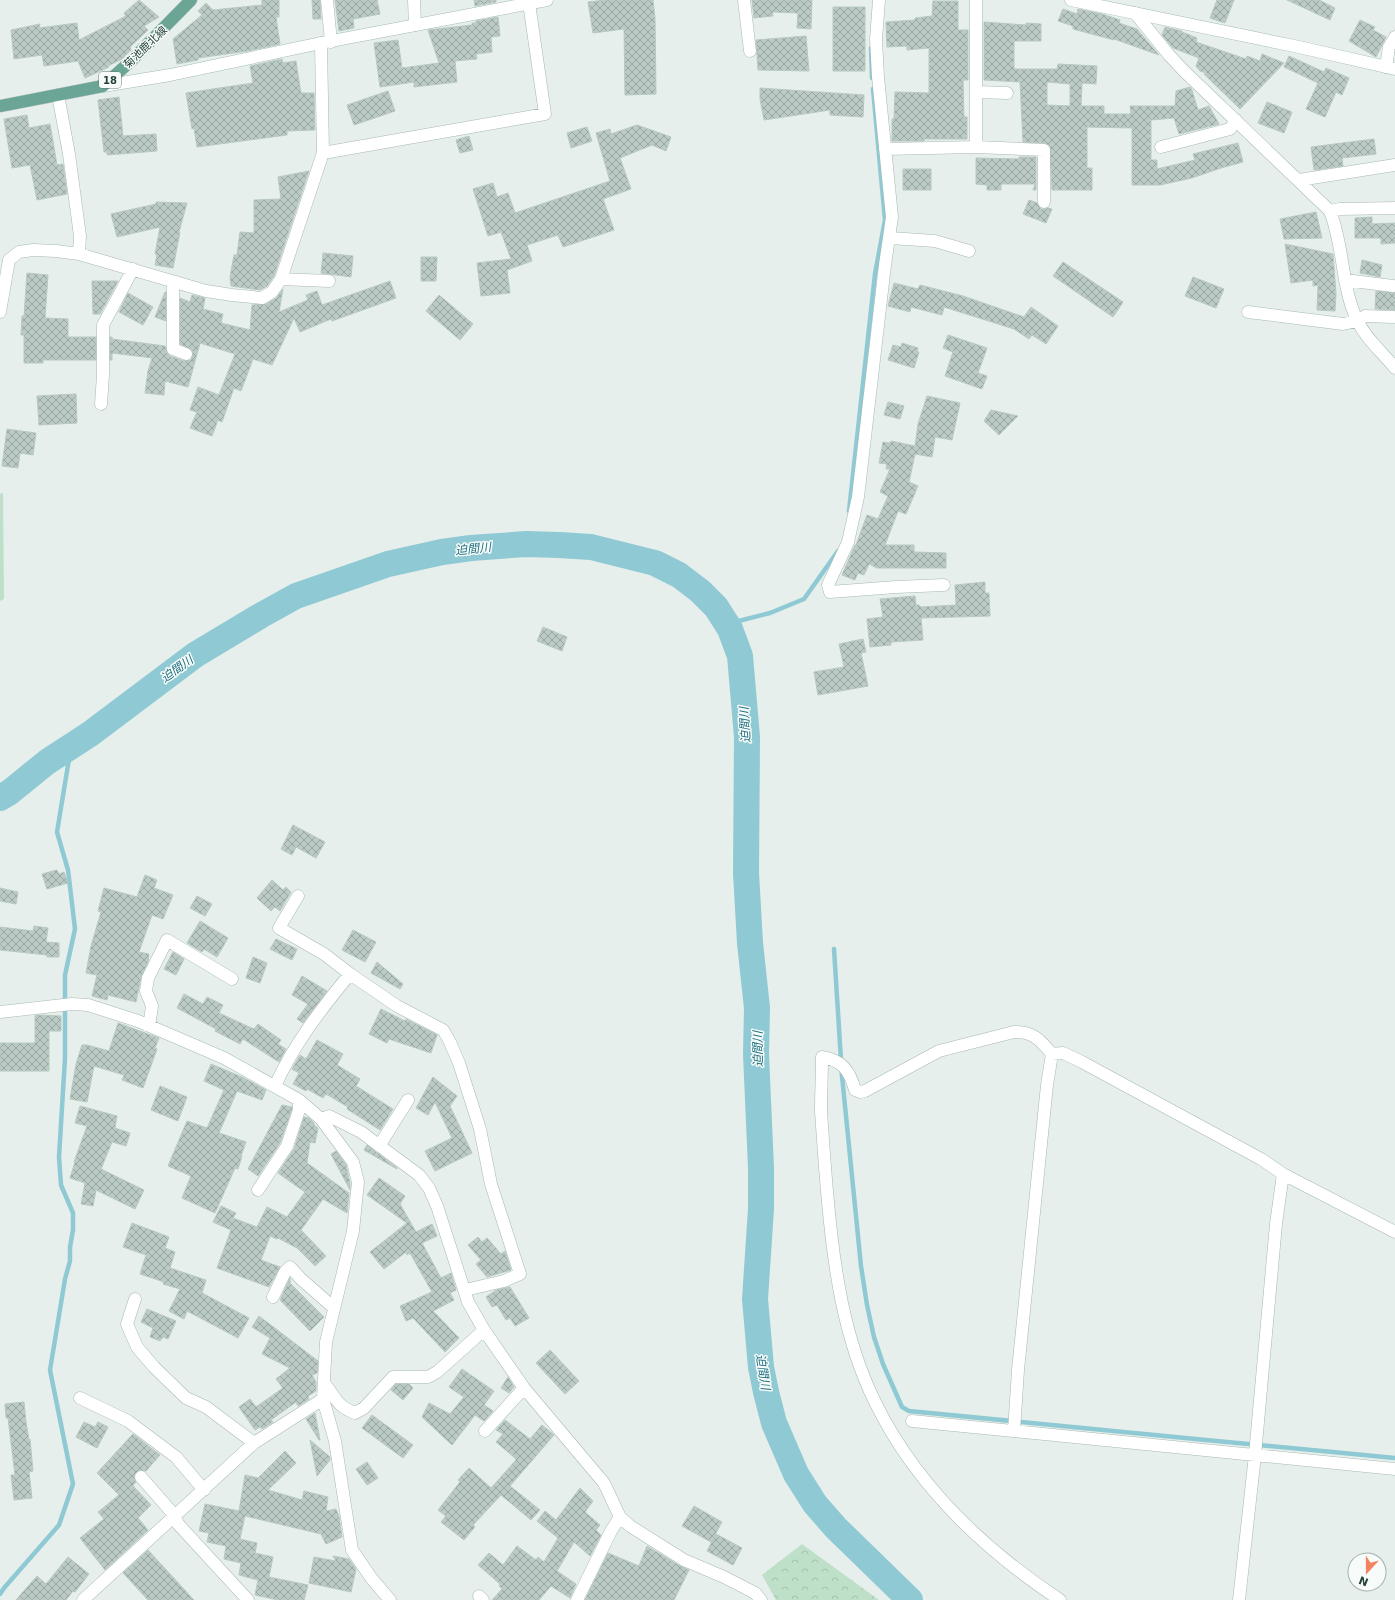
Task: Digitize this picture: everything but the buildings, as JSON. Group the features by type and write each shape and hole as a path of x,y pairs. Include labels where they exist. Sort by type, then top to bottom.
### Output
{"main road":[{"name":"菊池鹿北線","path":"103,86 137,55 191,0"},
{"name":"18","path":"0,106 103,86"}],"street":[{"path":"0,312 9,260 19,252 33,250 79,254 206,291 262,298 272,292 281,279 323,153 327,0"},
{"path":"414,0 415,25"},
{"path":"103,86 170,75 525,3 547,0"},
{"path":"744,0 750,51"},
{"path":"879,0 876,39 892,217 890,238 884,265 858,497 848,542 828,584 830,592 944,585"},
{"path":"976,0 976,147"},
{"path":"1071,0 1390,68 1389,47 1395,37"},
{"path":"323,153 545,114 525,3"},
{"path":"1134,13 1184,71 1330,211 1337,228 1347,291 1357,321 1368,338 1395,368"},
{"path":"976,92 1007,94"},
{"path":"58,95 69,154 80,236 79,254"},
{"path":"1161,146 1230,129 1236,120"},
{"path":"885,149 976,147 1044,150 1044,202"},
{"path":"1299,180 1395,165"},
{"path":"1330,211 1340,209 1395,208"},
{"path":"890,238 935,241 969,251"},
{"path":"100,404 103,374 103,325 133,269"},
{"path":"281,279 329,281"},
{"path":"1345,280 1393,286"},
{"path":"176,282 173,286 173,349 186,354"},
{"path":"1248,312 1343,324 1357,321 1365,316 1393,317"},
{"path":"298,896 279,928 324,954 350,974 397,1006 443,1030 459,1064 480,1129 491,1184 520,1274 504,1281 465,1290"},
{"path":"147,1025 150,1020 152,1006 146,991 148,978 167,940 232,979"},
{"path":"275,1086 294,1048 350,974"},
{"path":"0,1012 72,1004 88,1005 147,1025 224,1058 299,1100 321,1119 353,1162 358,1182 353,1231 326,1342 323,1399 335,1441 352,1550 372,1579 390,1600"},
{"path":"1014,1431 1018,1370 1046,1093 1052,1054 1041,1040 1032,1034 1014,1032 938,1051 865,1091 860,1092 855,1090 846,1068 829,1058 822,1057 821,1109 825,1167 835,1263 850,1335 857,1359 873,1399 898,1443 919,1473 948,1508 1006,1560 1060,1600"},
{"path":"1052,1054 1063,1054 1082,1062 1261,1159 1283,1174 1395,1232"},
{"path":"258,1190 287,1146 299,1110 299,1100"},
{"path":"379,1146 408,1100"},
{"path":"321,1119 329,1116 361,1132 419,1175 429,1188 437,1206 468,1302 484,1330 524,1388 604,1482 620,1518 630,1526 684,1560 724,1577 755,1594 761,1600"},
{"path":"1239,1600 1255,1455 1268,1302 1283,1174"},
{"path":"273,1297 285,1272 290,1267 301,1279 334,1308"},
{"path":"135,1299 127,1324 137,1348 186,1398 206,1407 254,1443"},
{"path":"324,1383 331,1391 336,1401 346,1410 355,1413 364,1408 393,1377 428,1377 437,1372 484,1330"},
{"path":"485,1431 524,1388"},
{"path":"80,1398 128,1421 176,1457 204,1490"},
{"path":"83,1600 254,1443 323,1399"},
{"path":"912,1421 1395,1469"},
{"path":"141,1477 176,1516 178,1524 248,1600"},
{"path":"577,1600 611,1531 620,1518"}],"green space":[{"path":"3,493 4,599 0,601 0,494"},
{"path":"802,1544 879,1600 776,1600 762,1575"}],"waterway":[{"path":"871,48 872,78"},
{"path":"849,511 875,274 885,220 873,89"},
{"name":"迫間川","path":"0,798 10,792 47,762 90,734 195,655 296,596 388,564 442,552 471,548 526,544 591,547 655,563 679,575 700,591 716,607 730,629 740,656 747,737 746,873 750,943 757,1008 756,1054 761,1168 761,1209 755,1299 761,1367 766,1392 774,1423 796,1474 815,1504 836,1528 910,1600"},
{"path":"727,624 770,613 804,599 838,551"},
{"path":"0,1594 59,1525 73,1484 50,1370 65,1279 70,1261 70,1247 73,1230 73,1213 61,1185 59,1157 65,1058 65,975 75,929 68,870 57,832 71,747"},
{"path":"834,949 842,1076 861,1266 874,1337 883,1364 902,1407 909,1411 1395,1458"}]}
